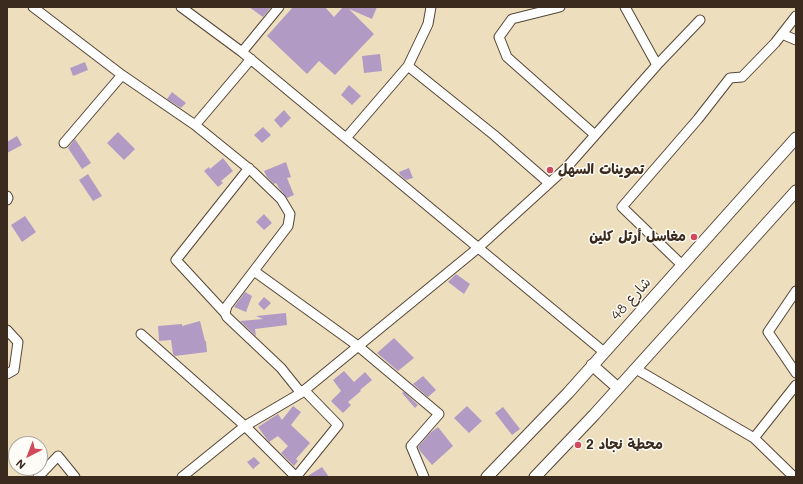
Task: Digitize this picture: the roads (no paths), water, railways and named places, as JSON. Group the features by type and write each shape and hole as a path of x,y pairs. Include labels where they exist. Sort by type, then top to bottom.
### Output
{"main road":[{"name":"شارع 48","path":"487,477 568,393 796,138"},
{"path":"535,477 636,369 796,191"},
{"path":"592,365 618,388"}],"street":[{"path":"33,7 122,75 195,125 249,168 281,199 290,214 288,226 227,306 225,313"},
{"path":"181,7 242,52 604,352"},
{"path":"242,52 279,7"},
{"path":"346,138 408,66 428,24 431,7"},
{"path":"560,7 512,20 499,38 507,57 595,135"},
{"path":"625,7 657,65"},
{"path":"682,265 622,207 698,119 730,78 742,77 775,43 796,16"},
{"path":"182,477 245,426 302,392 478,248 567,167 657,65 700,20"},
{"path":"782,34 796,40"},
{"path":"195,125 251,60"},
{"path":"408,66 549,183"},
{"path":"64,142 122,75"},
{"path":"141,334 245,426 296,477 338,425 302,392 281,368 227,317 176,260 249,168"},
{"path":"7,196 7,200"},
{"path":"254,271 358,346 439,414 411,446 424,477"},
{"path":"796,292 768,332 796,373"},
{"path":"7,330 18,342 14,370 7,374"},
{"path":"636,369 754,438 794,477"},
{"path":"754,438 796,385"},
{"path":"38,477 58,456 75,477"}],"place":[{"name":"تموينات السهل","path":"550,170"},
{"name":"مغاسل أرتل كلين","path":"694,237"},
{"name":"محطة نجاد 2","path":"578,445"}]}
